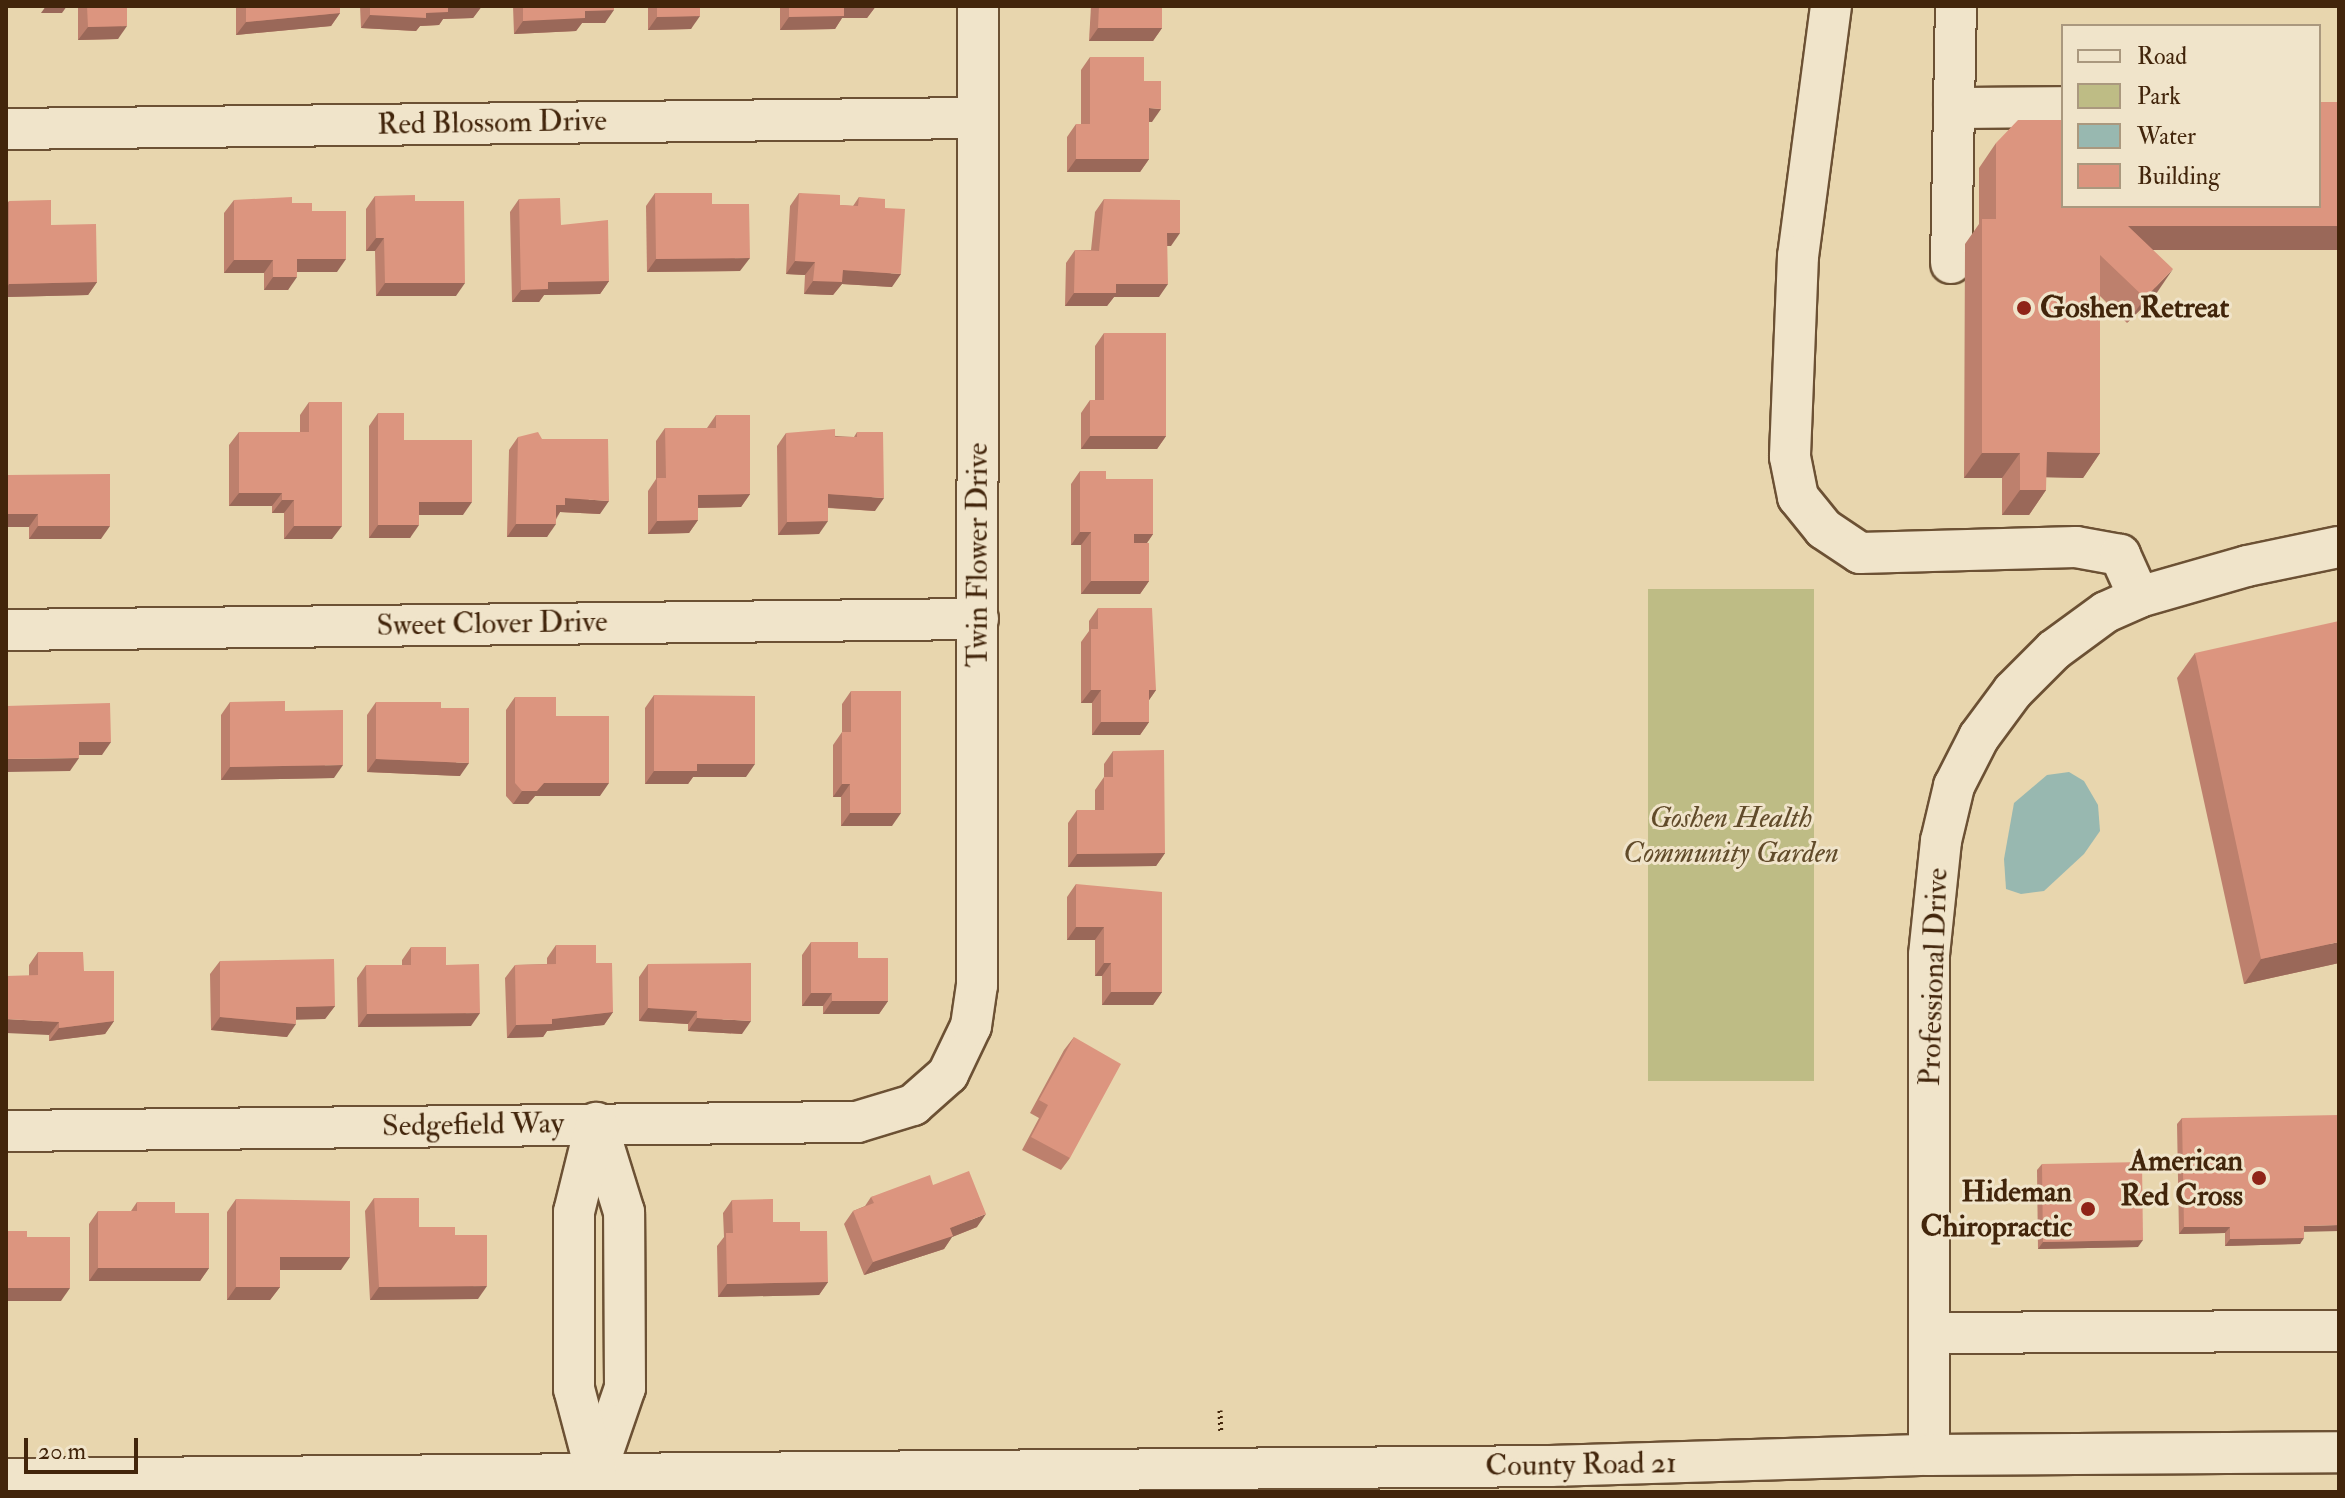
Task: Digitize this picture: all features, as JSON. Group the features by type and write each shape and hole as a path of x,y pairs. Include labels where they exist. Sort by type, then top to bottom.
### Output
{"street":[{"name":"Twin Flower Drive","path":"933,1091 961,1055 977,985 978,6"},
{"path":"1831,6 1798,256 1790,457 1798,497 1824,529 1860,553 2076,547 2120,555 2139,597"},
{"path":"1951,263 1956,6"},
{"path":"1954,108 2061,107"},
{"name":"Red Blossom Drive","path":"6,129 978,118"},
{"name":"Professional Drive","path":"1929,1455 1929,955 1941,841 1954,786 1979,737 2013,691 2054,650 2106,612 2139,597 2339,547"},
{"name":"Sweet Clover Drive","path":"6,630 978,619"},
{"name":"Sedgefield Way","path":"6,1131 857,1122 891,1115 933,1091"},
{"path":"596,1123 624,1212 625,1388 596,1482"},
{"path":"1930,1333 2339,1331"},
{"name":"County Road 21","path":"6,1479 1036,1482 1929,1455 2339,1452"}],"green space":[{"name":"Goshen Health Community Garden","path":"1648,589 1814,589 1814,1081 1648,1081"}],"water":[{"path":"2069,772 2084,781 2098,805 2100,831 2084,854 2044,891 2021,894 2006,889 2004,859 2014,803 2047,775"}],"building":[{"path":"87,6 127,6 127,26 88,27"},
{"path":"246,6 340,6 340,13 246,22"},
{"path":"370,6 448,6 448,12 426,13 426,18 370,15"},
{"path":"523,6 614,6 614,10 585,11 585,18 523,21"},
{"path":"657,6 700,6 700,16 657,17"},
{"path":"789,6 844,6 844,16 789,17"},
{"path":"1099,6 1162,6 1162,28 1098,28"},
{"path":"1090,57 1144,57 1144,81 1161,81 1161,109 1149,108 1149,159 1076,159 1076,124 1090,124"},
{"name":"Goshen Retreat","path":"2321,102 2339,102 2339,226 2128,226 2173,269 2145,298 2100,255 2100,453 2047,452 2046,490 2020,490 2020,453 1982,453 1982,219 1996,219 1996,143 2018,120 2061,120 2061,208 2321,208"},
{"path":"655,193 712,193 712,204 749,204 750,258 656,259"},
{"path":"799,193 840,195 840,205 858,206 859,197 885,199 885,208 905,209 901,274 843,270 842,282 813,281 815,262 795,261"},
{"path":"415,195 415,201 464,201 465,283 385,283 384,238 376,238 375,196"},
{"path":"292,197 292,203 312,203 312,211 346,211 346,259 297,259 297,277 273,277 273,260 234,260 234,200"},
{"path":"560,198 561,225 608,220 609,281 548,282 548,289 521,290 519,199"},
{"path":"1104,199 1180,200 1180,233 1167,233 1168,284 1116,284 1116,293 1074,293 1075,250 1099,251"},
{"path":"51,200 51,225 96,224 97,282 9,284 9,201"},
{"path":"1104,333 1166,333 1166,436 1090,436 1090,400 1104,400"},
{"path":"309,402 342,402 342,526 294,526 294,500 282,500 282,493 239,493 239,432 309,432"},
{"path":"378,413 404,413 404,440 472,440 472,502 419,502 419,525 378,525"},
{"path":"716,415 750,415 750,494 698,495 698,520 657,521 657,478 666,478 665,428 716,428"},
{"path":"835,429 835,437 857,437 857,432 883,432 884,498 828,494 828,521 787,522 786,433"},
{"path":"538,432 542,439 608,439 609,501 565,498 565,505 556,505 556,524 516,524 518,437"},
{"path":"1080,471 1106,471 1106,479 1153,479 1153,534 1134,534 1134,543 1149,543 1149,581 1091,581 1091,532 1080,532"},
{"path":"110,474 110,526 38,526 38,514 7,514 7,475"},
{"path":"1098,608 1152,608 1156,690 1149,690 1149,722 1101,722 1101,690 1091,690 1091,629 1098,629"},
{"path":"2339,621 2339,942 2261,959 2195,653"},
{"path":"851,691 901,691 901,813 850,813 850,784 842,784 842,732 851,732"},
{"path":"654,695 755,696 755,764 697,764 697,771 654,771"},
{"path":"515,697 556,697 556,716 609,716 609,783 544,783 537,791 522,791 515,783"},
{"path":"285,701 285,711 343,710 343,765 230,767 230,702"},
{"path":"376,702 441,702 441,708 469,708 469,763 376,759"},
{"path":"110,703 111,742 79,742 79,758 7,759 6,706"},
{"path":"1164,750 1165,853 1077,854 1077,810 1104,810 1104,777 1113,777 1113,751"},
{"path":"1076,884 1162,892 1162,992 1111,992 1111,963 1104,963 1104,927 1076,927"},
{"path":"811,942 858,942 858,958 888,958 888,1001 832,1001 832,993 811,993"},
{"path":"556,945 596,945 596,963 612,963 613,1012 552,1019 552,1024 516,1025 515,965 556,964"},
{"path":"411,947 446,947 446,965 479,964 480,1013 367,1014 366,965 411,965"},
{"path":"38,952 83,952 84,971 114,971 114,1021 59,1028 59,1022 6,1019 6,976 38,975"},
{"path":"334,959 335,1006 296,1007 296,1024 220,1017 220,961"},
{"path":"751,963 751,1021 697,1018 697,1011 648,1008 648,964"},
{"path":"1074,1037 1121,1064 1070,1158 1031,1137 1048,1105 1039,1100"},
{"name":"American Red Cross","path":"2339,1115 2339,1225 2304,1226 2304,1238 2230,1239 2230,1227 2184,1227 2182,1118"},
{"name":"Hideman Chiropractic","path":"2142,1162 2143,1240 2043,1242 2042,1164"},
{"path":"969,1171 986,1214 950,1228 953,1236 873,1262 853,1211 874,1203 871,1197 930,1175 933,1185"},
{"path":"374,1198 419,1198 419,1227 455,1227 455,1235 487,1235 487,1286 379,1287"},
{"path":"236,1199 350,1201 350,1257 280,1257 280,1287 236,1287"},
{"path":"773,1199 773,1222 800,1222 800,1231 827,1231 828,1282 727,1284 726,1233 733,1233 732,1200"},
{"path":"137,1202 175,1202 175,1213 209,1213 209,1268 98,1268 98,1211 137,1211"},
{"path":"6,1231 27,1231 27,1237 70,1237 70,1288 6,1288"}],"place":[{"name":"Goshen Retreat","path":"2024,308"},
{"name":"American Red Cross","path":"2259,1178"},
{"name":"Hideman Chiropractic","path":"2088,1209"}]}
